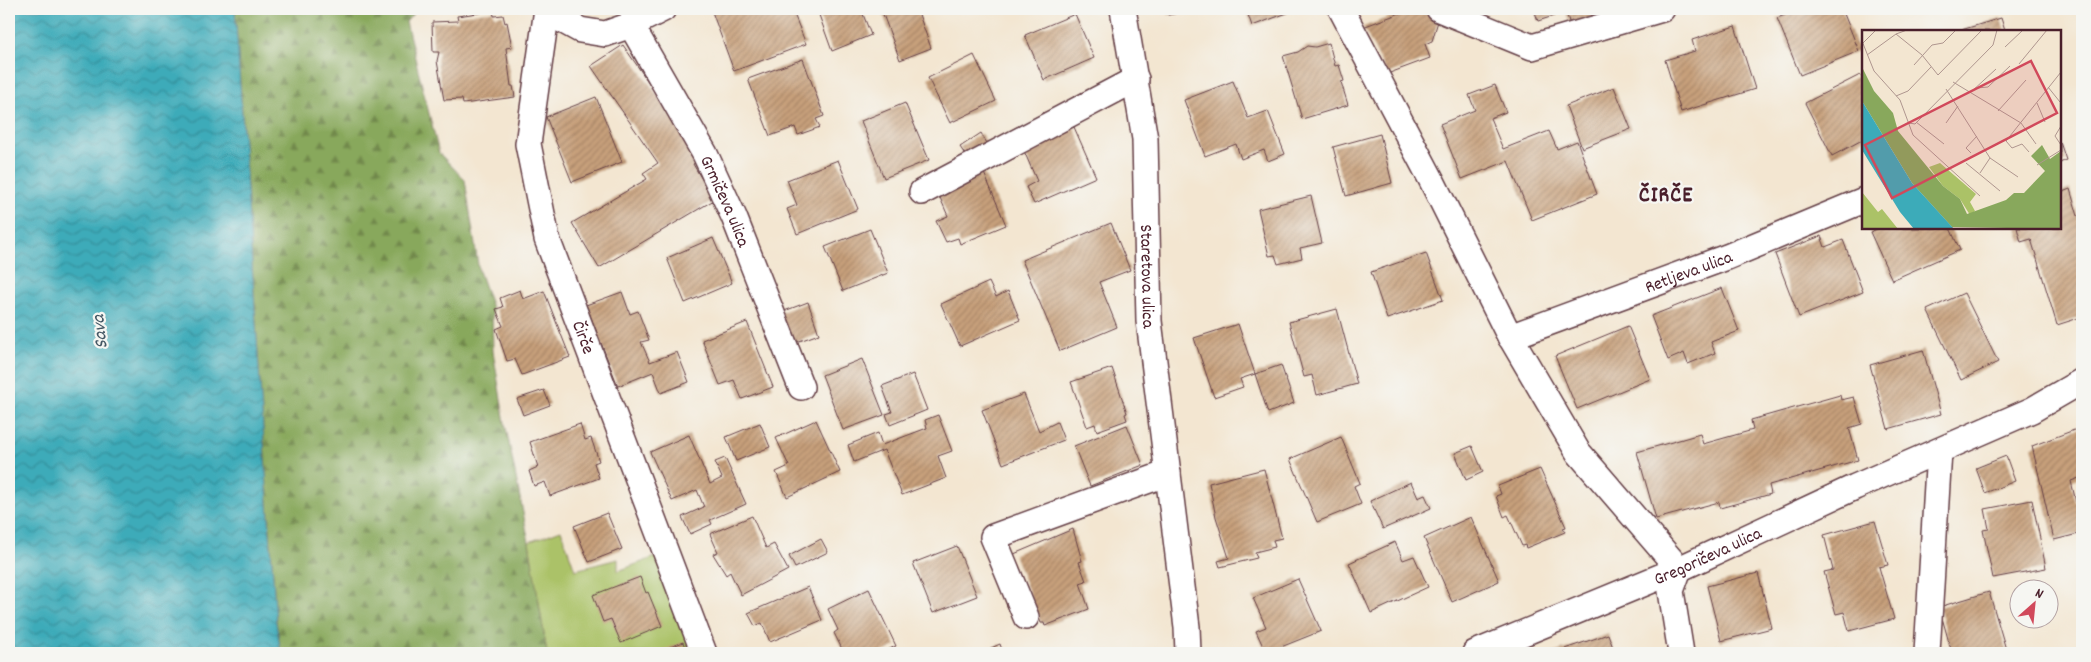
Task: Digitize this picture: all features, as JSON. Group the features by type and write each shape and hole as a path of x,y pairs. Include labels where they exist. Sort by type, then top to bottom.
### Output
{"street":[{"name":"Čirče","path":"547,9 528,144 547,239 704,653"},
{"path":"554,9 560,19 580,30 605,34 631,25 663,9"},
{"name":"Staretova ulica","path":"1123,9 1145,139 1149,321 1187,627 1188,653"},
{"path":"1341,9 1432,179 1510,337 1578,452 1679,569 1671,591 1681,653"},
{"path":"1439,9 1532,47 1662,9"},
{"name":"Grmičeva ulica","path":"631,25 705,154 734,217 801,387"},
{"path":"922,192 1136,79"},
{"name":"Retljeva ulica","path":"1510,337 1727,257 1862,201"},
{"name":"Gregoričeva ulica","path":"1475,653 1679,569 2032,410 2082,382"},
{"path":"1927,653 1938,451"},
{"path":"1026,616 993,537 1168,473"}],"green space":[{"path":"235,9 417,9 406,22 439,153 465,180 479,271 492,308 493,351 505,423 529,542 547,653 281,653 276,622"},
{"path":"561,530 575,570 618,559 618,571 658,556 696,653 547,653 529,542"}],"water":[{"name":"Sava","path":"9,9 235,9 276,622 281,653 9,653"}],"building":[{"path":"711,9 770,9 771,11 792,9 806,44 734,71"},
{"path":"820,9 861,9 871,35 832,51 819,15 822,14"},
{"path":"881,9 917,9 931,48 900,60"},
{"path":"1166,9 1195,9 1195,10 1168,15"},
{"path":"1246,9 1298,9 1252,26"},
{"path":"1411,9 1439,18 1432,41 1425,44 1430,58 1387,74 1363,27"},
{"path":"1534,9 1600,9 1602,15 1570,25 1566,12 1538,21"},
{"path":"1801,9 1842,9 1859,51 1800,75 1777,18"},
{"path":"493,11 494,16 503,15 505,23 507,22 512,47 506,48 511,86 513,86 515,97 463,104 462,99 444,100 437,61 439,52 433,52 432,22 458,21 457,16"},
{"path":"1075,14 1094,58 1044,80 1025,35"},
{"path":"2001,18 2005,30 1961,30"},
{"path":"1735,26 1755,89 1681,112 1665,60 1695,51 1692,40"},
{"path":"1329,43 1335,66 1339,65 1344,81 1341,82 1348,105 1302,119 1283,56 1298,52 1307,46 1315,47"},
{"path":"623,45 701,159 693,164 714,200 599,268 572,223 647,179 643,173 658,163 591,66"},
{"path":"974,55 996,101 950,123 928,78"},
{"path":"803,59 824,116 816,119 820,127 798,135 795,127 770,136 748,79"},
{"path":"1860,75 1862,78 1862,140 1832,156 1805,103"},
{"path":"1233,81 1248,118 1268,111 1285,154 1268,161 1264,150 1241,159 1236,144 1205,156 1184,100"},
{"path":"1495,85 1506,112 1490,118 1503,149 1549,131 1557,149 1577,141 1597,194 1532,220 1508,161 1462,179 1440,124 1475,110 1469,95"},
{"path":"1614,87 1631,129 1582,148 1566,106"},
{"path":"596,97 622,162 572,182 546,117"},
{"path":"905,103 929,160 884,178 861,121"},
{"path":"1074,127 1096,177 1034,204 1026,187 1037,181 1024,151"},
{"path":"981,133 988,145 968,159 960,147"},
{"path":"1380,134 1392,183 1346,196 1333,147"},
{"path":"2061,145 2066,160 2061,162"},
{"path":"838,160 858,209 797,234 787,209 797,205 787,180"},
{"path":"984,173 1006,225 960,244 958,238 946,242 936,221 948,216 938,193"},
{"path":"2070,189 2078,216 2082,215 2082,317 2057,325 2031,239 2021,242 2017,229 2061,229 2061,193"},
{"path":"1311,196 1322,243 1300,248 1302,258 1278,264 1275,255 1269,256 1258,209"},
{"path":"1111,223 1130,270 1099,282 1117,327 1060,351 1022,260"},
{"path":"870,229 888,273 843,291 825,247"},
{"path":"1877,229 1950,229 1960,250 1892,280 1870,232"},
{"path":"1821,236 1825,247 1843,240 1863,292 1799,317 1775,254"},
{"path":"713,238 732,283 685,303 667,258"},
{"path":"1426,253 1443,300 1387,319 1371,272"},
{"path":"989,282 996,297 1008,291 1020,320 960,346 941,304"},
{"path":"1722,288 1739,331 1711,342 1715,353 1688,364 1684,353 1668,360 1651,316"},
{"path":"520,290 523,299 544,291 570,357 522,375 515,359 507,361 496,329 503,326 496,309 503,307 500,298"},
{"path":"622,292 630,314 638,311 649,340 641,342 650,362 677,352 689,382 661,393 653,372 618,386 586,305"},
{"path":"1964,293 1998,362 1961,380 1927,310"},
{"path":"808,302 819,334 791,344 779,313"},
{"path":"1337,309 1357,384 1317,395 1312,375 1304,377 1289,322"},
{"path":"747,322 773,387 742,399 734,380 720,385 702,340"},
{"path":"1238,324 1255,374 1240,379 1243,387 1214,397 1194,338"},
{"path":"1628,326 1650,379 1577,409 1555,356"},
{"path":"1923,350 1941,414 1888,429 1870,365"},
{"path":"862,359 884,415 843,430 822,375"},
{"path":"1281,365 1294,403 1268,413 1255,374"},
{"path":"1112,368 1127,413 1125,414 1127,420 1097,431 1095,424 1087,427 1071,382"},
{"path":"913,374 927,410 890,425 886,414 892,412 882,386"},
{"path":"544,390 550,405 523,415 517,399"},
{"path":"1024,394 1039,431 1057,422 1064,440 1003,464 982,410"},
{"path":"1840,395 1841,400 1854,397 1862,424 1849,428 1858,460 1769,485 1771,494 1720,508 1719,502 1656,519 1637,452 1700,434 1703,444 1753,430 1751,420"},
{"path":"938,415 952,451 938,456 946,478 902,495 884,450 854,462 848,445 878,433 882,445 927,428 925,420"},
{"path":"816,420 840,472 787,497 776,472 789,466 776,438"},
{"path":"760,423 770,447 736,461 726,437"},
{"path":"580,424 585,440 591,438 599,461 594,463 599,478 550,496 545,482 534,486 529,471 538,467 530,442"},
{"path":"1127,425 1143,465 1090,486 1074,446"},
{"path":"2082,427 2082,477 2071,481 2076,502 2082,501 2082,533 2054,540 2032,446"},
{"path":"689,435 710,484 722,478 715,462 725,458 746,504 710,520 712,524 690,534 682,517 704,507 697,490 672,501 650,452"},
{"path":"1341,437 1360,483 1354,486 1361,504 1317,522 1290,459"},
{"path":"1472,446 1483,472 1466,480 1455,453"},
{"path":"2006,456 2015,481 1985,493 1976,468"},
{"path":"1264,469 1282,538 1273,540 1275,547 1255,552 1257,558 1220,567 1218,561 1229,558 1216,517 1209,483"},
{"path":"1540,469 1566,527 1563,528 1565,532 1526,548 1525,545 1522,546 1508,515 1504,517 1496,496 1501,494 1498,486"},
{"path":"1411,482 1418,498 1425,495 1431,508 1383,529 1370,501"},
{"path":"2032,500 2046,568 1993,578 1983,530 1989,529 1985,509"},
{"path":"607,513 622,549 589,562 574,526"},
{"path":"752,516 766,548 774,544 788,570 741,595 730,572 726,575 713,554 718,552 710,534"},
{"path":"1471,517 1499,581 1452,602 1424,538"},
{"path":"1875,521 1888,565 1879,567 1894,619 1849,631 1844,612 1836,614 1824,572 1833,570 1824,535"},
{"path":"1073,529 1082,561 1079,562 1086,581 1080,583 1089,609 1045,626 1044,623 1041,623 1014,554"},
{"path":"821,539 828,552 795,568 789,556"},
{"path":"1395,542 1403,560 1414,556 1428,587 1371,613 1349,563"},
{"path":"957,546 977,596 933,613 913,563"},
{"path":"1758,573 1772,628 1721,641 1707,586"},
{"path":"640,577 662,626 621,643 611,619 603,622 593,595"},
{"path":"1298,579 1321,631 1266,653 1256,631 1266,627 1253,598"},
{"path":"808,587 822,620 770,642 762,623 755,626 748,613"},
{"path":"869,589 896,646 881,653 844,653 834,633 838,630 828,609"},
{"path":"1989,592 2007,653 1952,653 1939,607"},
{"path":"1608,634 1615,653 1553,653"},
{"path":"683,642 687,653 656,653"},
{"path":"1000,644 1003,653 980,653"}],"district":[{"name":"ČIRČE","path":"1666,193"}]}
